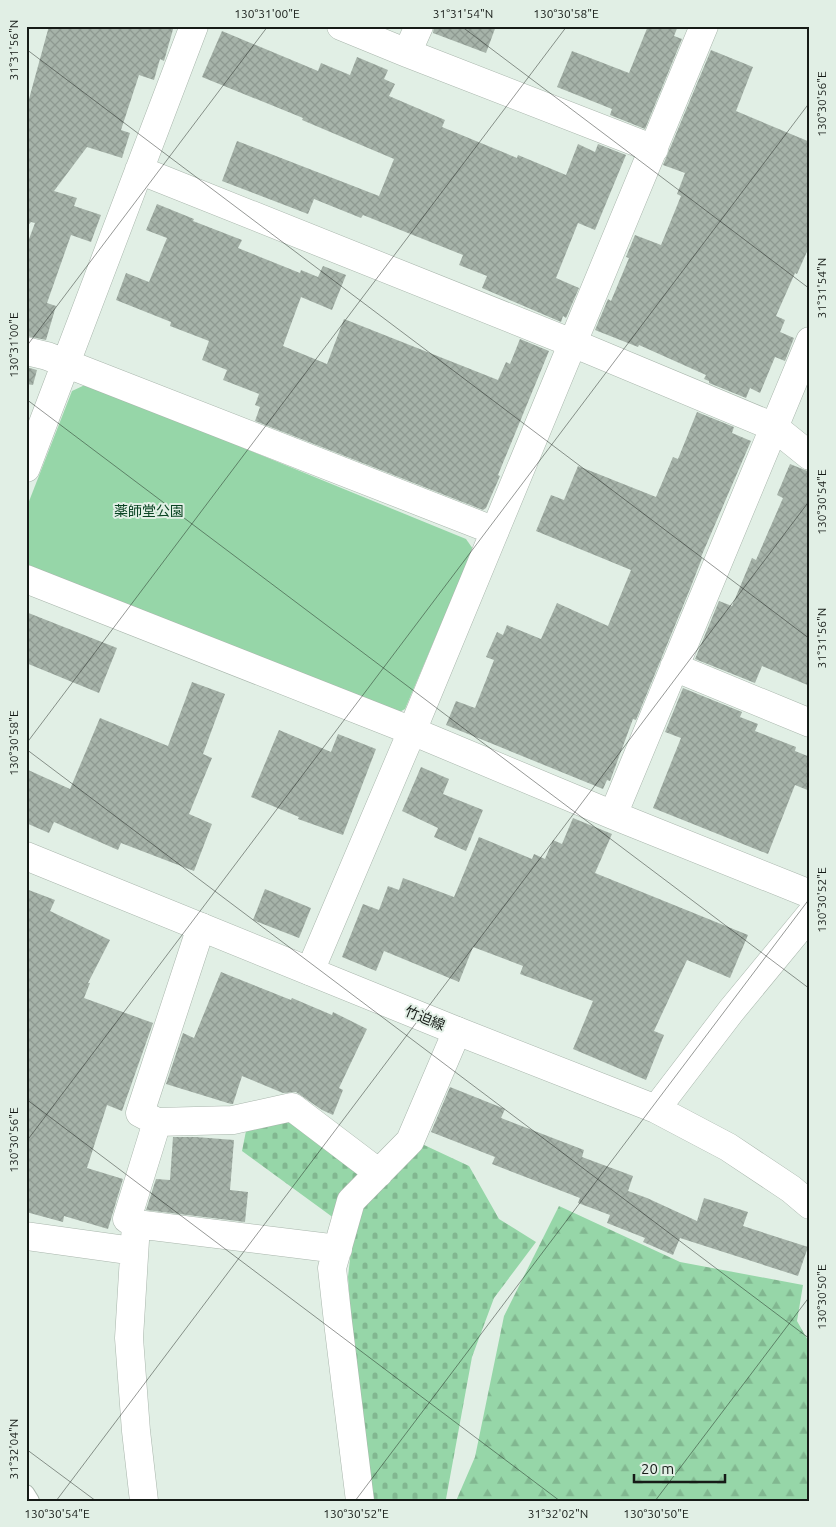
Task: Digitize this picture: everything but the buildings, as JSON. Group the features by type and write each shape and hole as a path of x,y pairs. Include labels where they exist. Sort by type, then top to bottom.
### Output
{"street":[{"path":"26,468 194,26"},
{"path":"341,26 654,148"},
{"path":"407,53 419,26"},
{"path":"310,971 412,731 704,26"},
{"path":"139,170 573,344 774,427 810,456"},
{"path":"613,815 810,342"},
{"path":"26,351 47,356 495,531"},
{"path":"26,579 412,731 613,815 810,894"},
{"path":"674,667 810,723"},
{"name":"竹迫線","path":"26,856 457,1031 656,1109 728,1147 791,1189 810,1205"},
{"path":"656,1109 732,1011 810,916"},
{"path":"200,927 140,1114 157,1122 233,1120 292,1107 379,1173"},
{"path":"360,1501 332,1268 351,1202 410,1141 457,1031"},
{"path":"157,1122 127,1219 136,1224 338,1248"},
{"path":"136,1224 129,1338 136,1431 144,1501"},
{"path":"26,1236 134,1251"}],"lane":[{"path":"26,1493 31,1501"}],"green space":[{"name":"薬師堂公園","path":"87,384 466,539 473,549 405,709 396,714 26,564 26,509 72,391"},
{"path":"289,1115 384,1182 422,1144 469,1166 499,1219 536,1242 494,1298 472,1357 446,1499 364,1501 348,1277 353,1232 242,1151 247,1126"},
{"path":"559,1206 680,1262 803,1285 797,1321 810,1344 810,1501 456,1501 475,1457 504,1316"}]}
